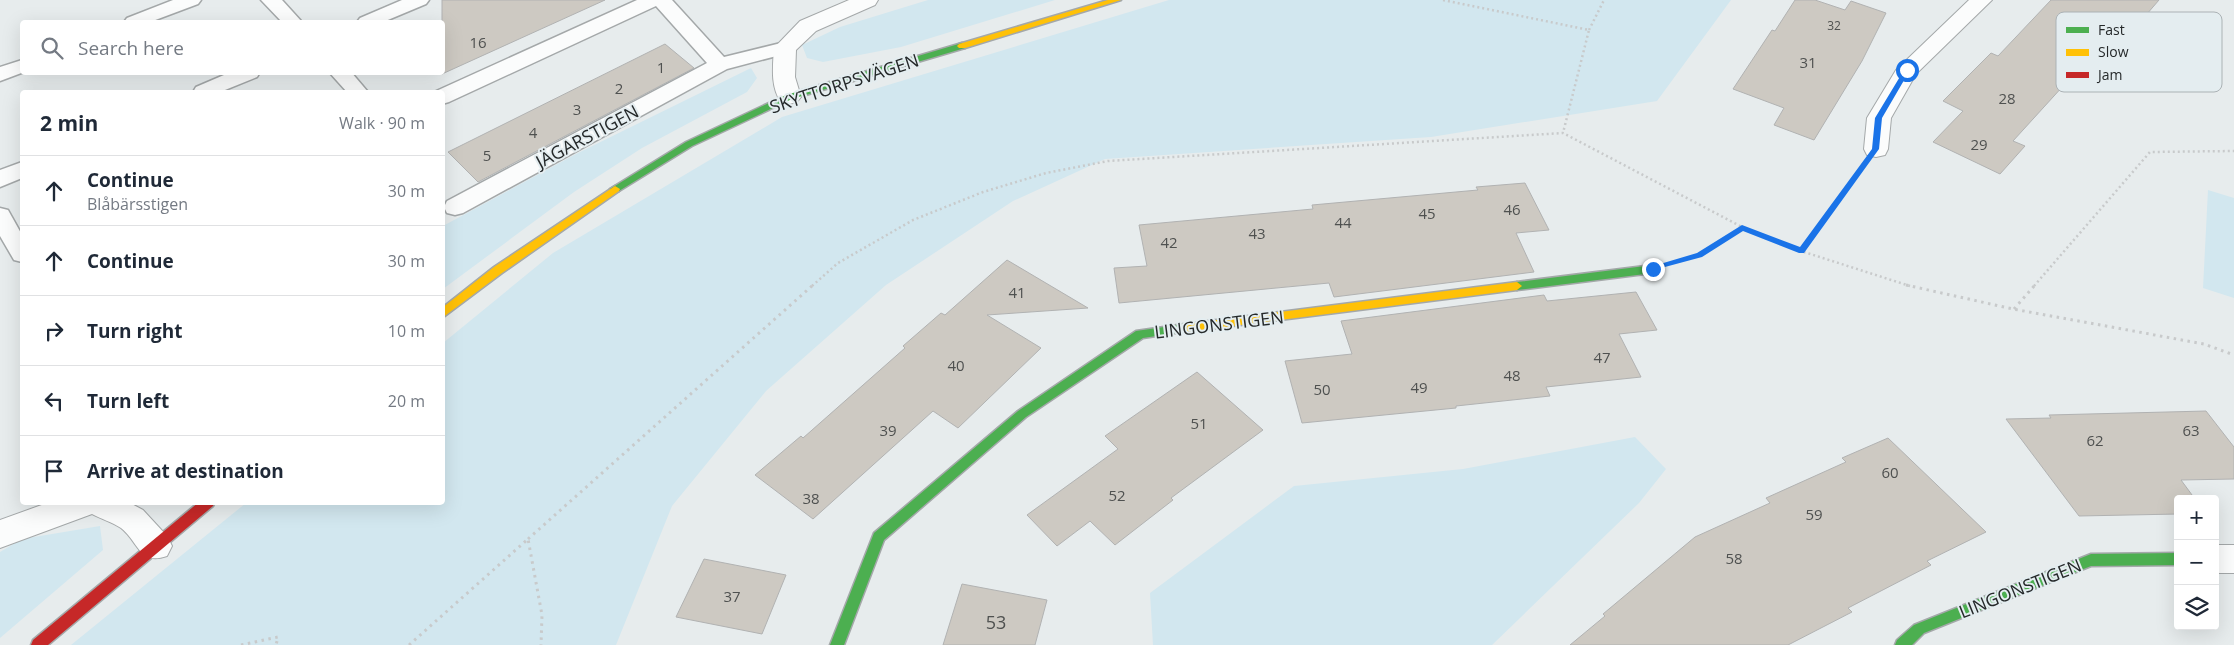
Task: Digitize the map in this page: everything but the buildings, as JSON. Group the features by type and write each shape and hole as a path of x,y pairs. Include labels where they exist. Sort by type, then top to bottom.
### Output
{"street":[{"name":"JÄGARSTIGEN","path":"785,48 808,26 867,0"},
{"name":"SKYTTORPSVÄGEN","path":"445,312 498,270 610,192 689,144 789,97 1117,0"},
{"path":"1876,149 1878,118 1907,70 1981,0"},
{"path":"785,48 784,77 789,97"},
{"name":"LINGONSTIGEN","path":"837,645 879,537 1022,414 1140,334 1653,269"},
{"path":"0,534 80,505"},
{"path":"103,505 132,519 156,546"},
{"path":"38,645 205,505"},
{"name":"LINGONSTIGEN","path":"1902,645 1919,628 2091,560 2174,559"},
{"path":"2219,559 2234,559"}],"lane":[{"path":"139,20 191,0"},
{"path":"271,0 290,20"},
{"path":"372,20 419,0"},
{"path":"445,96 653,0"},
{"path":"661,0 720,65"},
{"name":"JÄGARSTIGEN","path":"447,204 720,65 785,48"},
{"path":"0,75 20,67"},
{"path":"208,90 243,75"},
{"path":"342,75 356,90"},
{"path":"0,179 20,171"},
{"path":"0,216 20,251"}],"path":[{"path":"1443,0 1588,30"},
{"path":"1563,133 1588,30 1604,0"},
{"path":"409,645 838,263 913,220 974,196 1046,172 1108,161 1563,133 1742,228 1801,251 1922,290 2013,309 2204,344 2234,355"},
{"path":"1801,251 1876,149"},
{"path":"2013,309 2150,152 2234,151"},
{"path":"1653,269 1699,255 1742,228"},
{"path":"528,539 542,615 541,645"},
{"path":"241,645 278,637 276,645"}],"shaded area":[{"path":"928,0 1055,0 901,47 823,62 807,58 802,45 840,27"},
{"path":"1169,0 1731,0 1657,101 1431,137 1105,159 1013,201 886,285 766,391 672,506 616,645 71,645 244,505 445,505 445,341 553,253 782,117"},
{"path":"751,68 757,78 747,92 642,148 574,192 445,288 445,225 576,154"},
{"path":"2208,190 2234,198 2234,298 2203,288"},
{"path":"1635,437 1666,469 1639,503 1492,645 1153,645 1150,593 1294,486 1463,469"},
{"path":"100,526 103,550 0,638 0,552 22,539"}],"traffic: fast":[{"path":"615,189 689,144 789,97 962,46"},
{"path":"1517,286 1653,269"},
{"path":"837,645 879,537 1022,414 1140,334 1185,328"},
{"path":"1902,645 1919,629 2091,560 2174,559"}],"traffic: slow":[{"path":"962,46 1117,0"},
{"path":"445,312 498,270 615,189"},
{"path":"1185,328 1517,286"}],"traffic: jam":[{"path":"38,645 205,505"}],"route":[{"path":"1653,269 1699,255 1742,228 1801,251 1876,149 1878,118 1907,70"}]}
